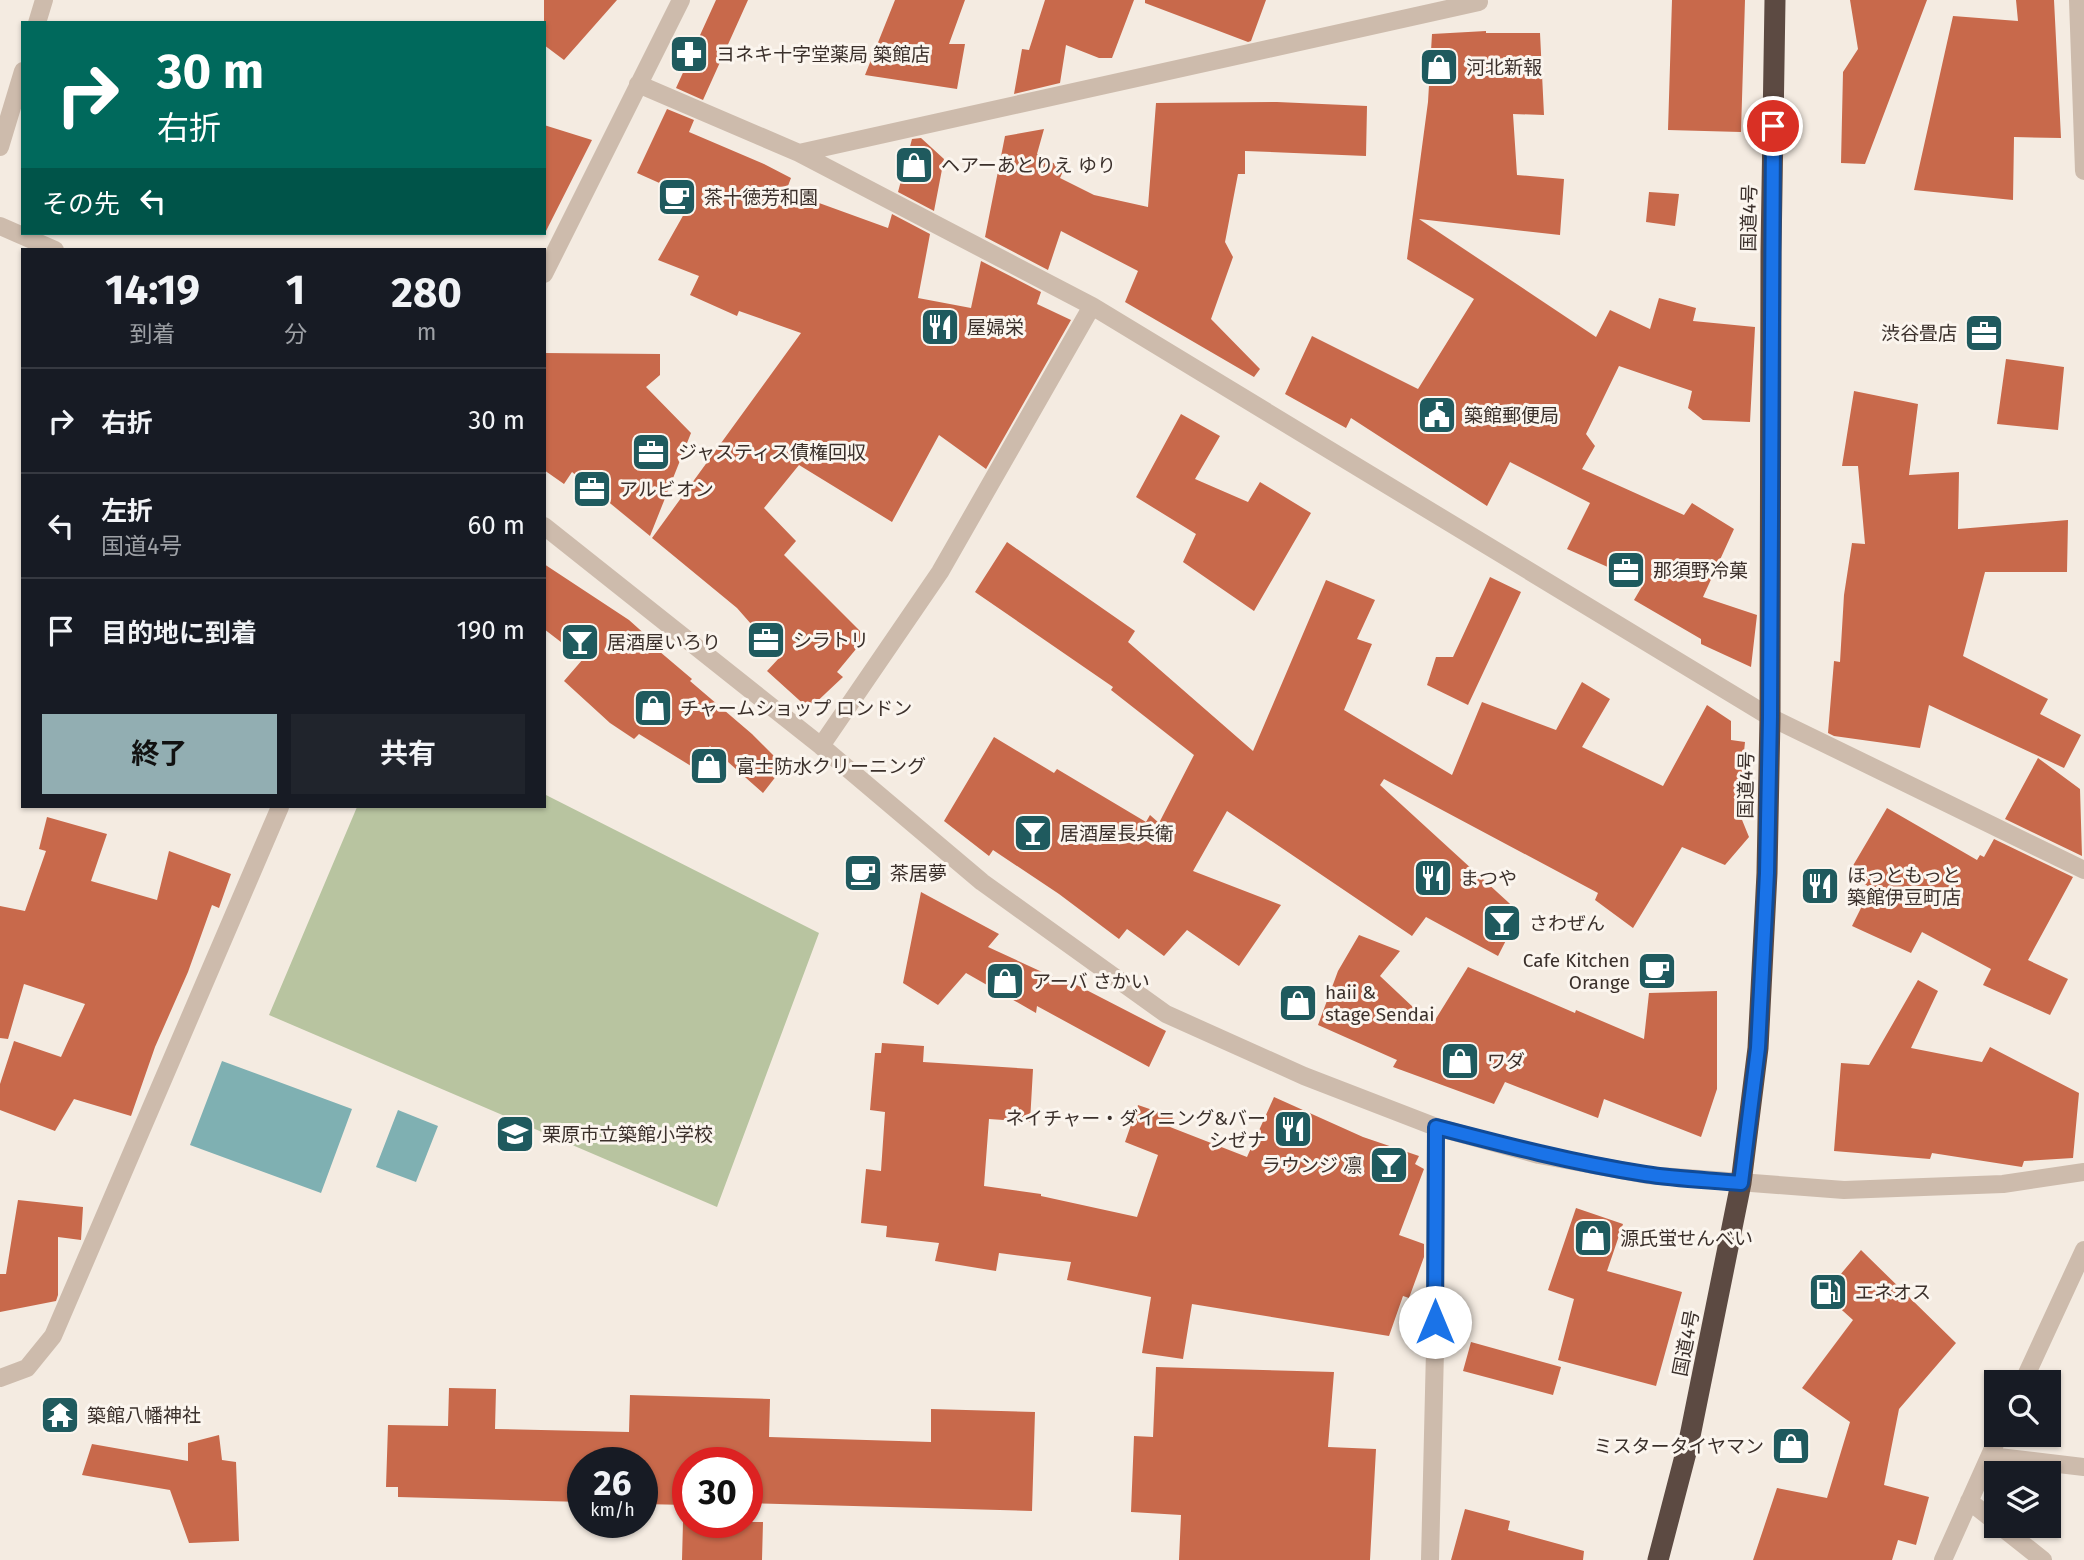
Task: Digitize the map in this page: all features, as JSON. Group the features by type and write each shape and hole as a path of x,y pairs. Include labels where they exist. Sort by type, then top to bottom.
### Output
{"highway":[{"name":"国道4号","path":"1658,1560 1689,1441 1741,1183 1758,1048 1767,873 1770,717 1775,0"}],"street":[{"path":"38,21 44,0"},
{"path":"546,270 681,0"},
{"path":"2078,0 2084,171"},
{"path":"799,153 1480,1"},
{"path":"0,147 21,78"},
{"path":"638,84 799,153 1092,306 1770,717 2084,870"},
{"path":"0,226 50,248"},
{"path":"821,746 940,572 1092,306"},
{"path":"546,528 821,746 982,881 1166,1014 1304,1076 1436,1127 1539,1155 1647,1175 1844,1190 2003,1184 2084,1172"},
{"path":"0,1378 27,1368 53,1336 280,808"},
{"path":"1430,1560 1436,1127"},
{"path":"2029,1370 2084,1250"},
{"path":"1943,1560 1994,1447"},
{"path":"1990,1457 2084,1467"},
{"path":"1969,1501 1984,1513"},
{"path":"2015,1538 2043,1560"}],"green space":[{"path":"546,795 819,933 717,1207 269,1015 357,808 546,808"}],"water":[{"path":"222,1061 352,1109 321,1193 190,1145"},
{"path":"398,1110 438,1126 416,1182 376,1167"}],"building":[{"path":"544,0 617,0 564,60 546,46"},
{"path":"716,0 748,0 703,100 676,88"},
{"path":"895,0 965,0 949,44 965,44 957,89 865,75"},
{"path":"1045,0 1134,0 1112,58 1099,58 1066,45 1060,83 1014,94 1022,49 1029,50"},
{"path":"1145,0 1266,0 1251,41 1248,42 1145,3"},
{"path":"1672,0 1745,0 1741,132 1668,130"},
{"path":"1850,0 1927,0 1865,164 1841,163 1843,72 1858,49"},
{"path":"2016,0 2054,0 2061,138 2014,137 2013,200 1914,190 1953,16 2018,21"},
{"path":"1486,31 1540,33 1544,115 1513,114 1517,175 1564,179 1560,235 1419,219 1596,337 1610,310 1650,329 1659,298 1696,308 1693,321 1755,327 1750,422 1703,420 1688,408 1692,391 1619,366 1586,434 1595,446 1582,469 1684,515 1692,503 1734,529 1703,597 1757,615 1751,667 1701,644 1701,639 1634,600 1644,583 1567,549 1590,503 1510,462 1487,506 1351,418 1346,428 1285,394 1312,336 1418,389 1474,299 1407,259 1428,102 1432,34"},
{"path":"1277,102 1367,106 1366,156 1245,151 1245,174 1238,174 1225,242 1233,257 1211,319 1260,369 1254,377 1125,302 1138,271 1061,231 1048,270 985,237 1005,136 1044,129 1037,154 1064,169 1060,178 1094,195 1148,207 1156,103"},
{"path":"667,109 694,120 689,132 791,178 786,191 888,228 892,214 930,234 918,298 971,308 981,261 1041,292 1037,304 1071,320 986,469 939,435 892,522 799,465 764,508 796,541 784,555 866,637 837,672 843,677 809,709 767,671 780,657 737,608 652,538 801,333 739,311 737,316 690,295 699,276 658,260 693,198 637,173"},
{"path":"546,126 592,140 546,231"},
{"path":"921,138 944,159 934,211 898,192 912,139"},
{"path":"1649,192 1679,194 1675,226 1646,222"},
{"path":"546,353 660,354 660,375 646,387 691,433 650,536 572,472 564,484 546,471"},
{"path":"2006,359 2064,367 2058,430 1997,424"},
{"path":"1854,391 1918,404 1909,475 1959,472 1958,529 2068,520 2067,572 1985,572 1963,656 2048,699 2040,714 2081,735 2064,768 1929,705 1920,748 1828,733 1834,661 1840,662 1844,595 1852,543 1865,544 1858,466 1842,466"},
{"path":"1181,414 1220,436 1195,479 1248,502 1260,482 1311,513 1254,611 1183,562 1196,534 1136,497"},
{"path":"1007,542 1135,631 1128,642 1253,751 1326,580 1375,600 1357,639 1372,644 1344,710 1452,775 1482,702 1556,730 1582,682 1610,699 1582,747 1663,786 1707,705 1731,721 1731,740 1745,742 1738,810 1749,837 1725,865 1682,847 1633,928 1595,900 1598,893 1384,779 1380,785 1520,913 1498,956 1426,917 1412,936 1227,811 1193,871 1281,905 1239,966 1187,930 1164,956 1127,929 1119,939 1059,894 993,850 989,856 944,821 994,737 1054,773 1057,769 1146,822 1150,815 1159,823 1194,755 1111,690 1113,687 975,592"},
{"path":"546,565 629,620 648,637 646,640 692,679 690,681 752,734 784,766 763,793 710,746 691,766 639,734 634,739 610,723 564,681 583,659 546,631"},
{"path":"1490,577 1521,592 1468,705 1427,685 1436,657 1453,657"},
{"path":"2038,758 2080,789 2082,856 2005,819"},
{"path":"1887,808 1977,860 1980,855 1984,857 1994,839 2073,877 2028,960 2068,979 2050,1015 1983,985 1991,969 1922,932 1911,953 1852,926 1871,888 1848,874"},
{"path":"47,817 107,834 91,881 157,900 169,851 231,874 219,908 212,905 188,972 155,1047 131,1116 74,1099 55,1131 0,1110 0,1084 14,1041 61,1057 85,1004 24,984 8,1039 0,1038 0,906 25,911 46,851 39,849"},
{"path":"921,892 999,934 988,947 1066,983 1067,980 1166,1031 1149,1067 1037,1006 1036,1013 966,973 938,1005 903,983"},
{"path":"1359,935 1400,951 1380,976 1432,1025 1468,967 1644,1039 1649,993 1717,991 1717,1089 1701,1137 1604,1099 1598,1118 1505,1082 1494,1104 1393,1067 1397,1060 1318,1025 1338,971"},
{"path":"1918,980 1938,991 1911,1048 1982,1062 1990,1047 2079,1093 2073,1158 2024,1161 2022,1167 1932,1153 1930,1159 1834,1151 1841,1063 1869,1065"},
{"path":"882,1043 924,1046 923,1062 1033,1069 1030,1122 989,1119 984,1186 1041,1194 1137,1217 1158,1155 1125,1142 1138,1105 1173,1117 1170,1127 1247,1157 1274,1097 1363,1137 1419,1156 1415,1164 1424,1169 1399,1235 1424,1244 1424,1257 1409,1298 1403,1296 1389,1336 1192,1304 1183,1359 1142,1353 1151,1297 1067,1280 1071,1262 999,1253 996,1271 935,1261 939,1243 886,1237 887,1226 861,1223 866,1169 881,1171 885,1112 870,1110 875,1053 881,1053"},
{"path":"18,1200 83,1207 81,1240 58,1237 56,1301 0,1312 0,1274 6,1274"},
{"path":"1576,1208 1623,1224 1607,1271 1682,1292 1656,1386 1558,1360 1574,1299 1548,1290"},
{"path":"1861,1250 1956,1343 1899,1409 1884,1485 1929,1497 1916,1545 1898,1540 1892,1560 1753,1560 1777,1488 1827,1498 1850,1422 1802,1388 1853,1320 1824,1294"},
{"path":"1471,1342 1561,1367 1553,1395 1463,1371"},
{"path":"1156,1367 1334,1372 1328,1447 1376,1449 1370,1560 1179,1560 1181,1515 1131,1512 1134,1436 1153,1437"},
{"path":"449,1388 496,1389 495,1429 629,1432 630,1395 770,1399 769,1437 931,1442 931,1409 1035,1412 1032,1511 763,1503 763,1447 672,1447 672,1505 658,1504 658,1447 567,1447 567,1502 398,1497 398,1487 386,1487 388,1425 448,1426"},
{"path":"219,1435 222,1460 236,1462 239,1541 189,1543 170,1490 82,1475 92,1444 188,1461 188,1443"},
{"path":"1465,1509 1510,1521 1508,1530 1584,1551 1583,1560 1451,1560"},
{"path":"683,1538 763,1538 762,1560 682,1560"}],"place":[{"name":"ヨネキ十字堂薬局 築館店","path":"689,54"},
{"name":"河北新報","path":"1439,67"},
{"name":"ヘアーあとりえ ゆり","path":"914,165"},
{"name":"茶十徳芳和園","path":"677,197"},
{"name":"屋婦栄","path":"940,327"},
{"name":"渋谷畳店","path":"1984,333"},
{"name":"築館郵便局","path":"1437,415"},
{"name":"ジャスティス債権回収","path":"651,452"},
{"name":"アルビオン","path":"592,489"},
{"name":"那須野冷菓","path":"1626,570"},
{"name":"シラトリ","path":"766,640"},
{"name":"居酒屋いろり","path":"580,642"},
{"name":"チャームショップ ロンドン","path":"653,708"},
{"name":"富士防水クリーニング","path":"709,766"},
{"name":"居酒屋長兵衛","path":"1033,833"},
{"name":"茶居夢","path":"863,873"},
{"name":"まつや","path":"1433,878"},
{"name":"ほっともっと 築館伊豆町店","path":"1820,886"},
{"name":"さわぜん","path":"1502,923"},
{"name":"Cafe Kitchen Orange","path":"1657,971"},
{"name":"アーバ さかい","path":"1005,981"},
{"name":"haii & stage Sendai","path":"1298,1003"},
{"name":"ワダ","path":"1460,1061"},
{"name":"ネイチャー・ダイニング&バー シゼナ","path":"1293,1129"},
{"name":"栗原市立築館小学校","path":"515,1134"},
{"name":"ラウンジ 凛","path":"1389,1165"},
{"name":"源氏蛍せんべい","path":"1593,1238"},
{"name":"エネオス","path":"1828,1292"},
{"name":"築館八幡神社","path":"60,1415"},
{"name":"ミスタータイヤマン","path":"1791,1446"}],"route":[{"path":"1435,1322 1436,1127 1539,1155 1647,1175 1741,1183 1758,1048 1767,873 1773,126"}]}
